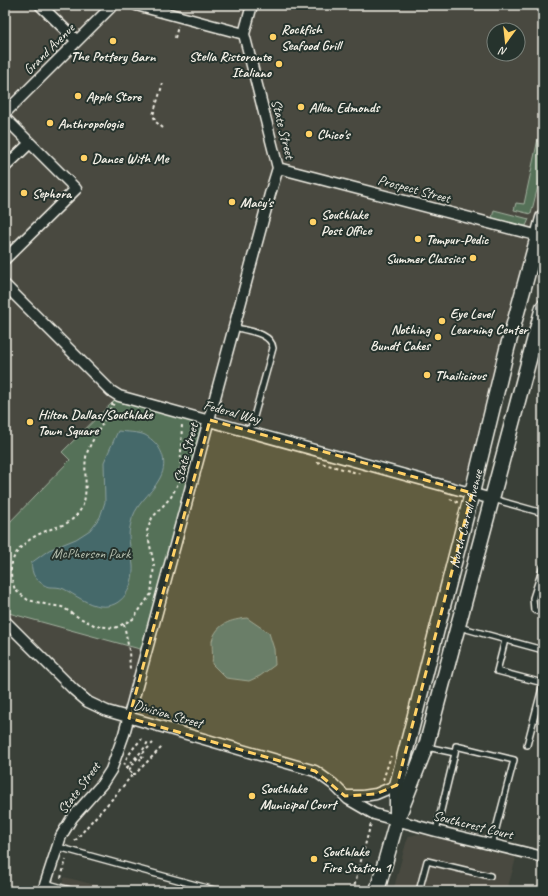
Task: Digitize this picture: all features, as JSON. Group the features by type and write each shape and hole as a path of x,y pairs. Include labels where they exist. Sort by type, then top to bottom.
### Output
{"main road":[{"name":"North Carroll Avenue","path":"397,820 397,785 472,493 507,349 541,236 543,218"},
{"name":"North Carroll Avenue","path":"377,891 397,820 426,746 492,499 539,336 543,307"}],"street":[{"path":"40,5 77,42"},
{"name":"Grand Avenue","path":"5,113 113,5"},
{"path":"136,5 244,34"},
{"name":"State Street","path":"44,887 61,836 72,818 102,784 111,770 119,751 278,168 244,34 252,5"},
{"path":"5,118 76,189 5,259"},
{"path":"5,167 30,143"},
{"name":"Prospect Street","path":"278,168 541,236"},
{"name":"Federal Way","path":"5,285 111,391 119,396 492,499"},
{"name":"Division Street","path":"5,622 88,702 107,711 129,718 315,771 333,784 352,802 374,814 397,820"},
{"path":"344,796 363,796 380,793 397,785"},
{"name":"Southcrest Court","path":"397,820 543,857"}],"lane":[{"path":"234,327 266,336 270,339 273,348 250,431"},
{"path":"492,499 543,513"},
{"path":"543,567 533,598 534,610 543,613"},
{"path":"458,627 543,650"},
{"path":"505,640 497,671 543,683 527,745"},
{"path":"426,746 455,753"},
{"path":"436,831 456,746 514,760 492,844"},
{"path":"58,847 218,891"},
{"path":"420,891 427,861 490,876"},
{"path":"44,887 74,891"}],"path":[{"path":"175,38 179,24"},
{"path":"163,83 153,115 156,122 163,128"},
{"path":"119,406 112,404 108,417 94,439 87,454 86,492 81,511 71,522 46,531 28,540 13,557 10,570 15,590 28,600 49,606 62,607 96,626 115,628 133,619 151,594 154,566 147,532 152,518 171,497 180,480 182,423"},
{"path":"455,509 457,502"},
{"path":"124,624 129,650 130,671"},
{"path":"133,774 124,765 134,746 142,739"},
{"path":"128,769 146,746 148,741"},
{"path":"139,755 154,743"},
{"path":"75,841 133,774 135,774 163,746"},
{"path":"380,793 393,750"},
{"path":"139,755 142,759"},
{"path":"353,891 374,814"},
{"path":"61,878 66,860"}],"highlighted area":[{"path":"210,420 472,493 397,785 376,794 345,796 315,771 129,718"}],"shaded area":[{"path":"5,5 543,5 543,188 528,252 469,477 460,483 211,414 129,718 88,702 5,621"},
{"path":"419,834 516,858 507,891 393,891 409,836"},
{"path":"64,877 119,891 60,891"}],"green space":[{"path":"543,130 543,166 531,214 514,210 516,203 524,204 538,139 540,139"},
{"path":"494,210 529,219 526,226 523,226 492,218"},
{"name":"McPherson Park","path":"119,396 210,420 147,651 5,612 5,527 70,460 62,452"}],"water":[{"path":"118,431 142,434 151,439 162,454 164,465 163,472 156,485 139,506 132,519 129,537 133,574 132,581 126,595 115,604 100,606 86,602 62,588 48,587 44,585 34,576 31,563 49,550 76,539 90,530 100,517 105,502 104,462"},
{"path":"247,618 269,633 274,649 275,665 260,676 249,681 226,678 212,664 212,641 214,635 221,626 230,621"}],"place":[{"name":"Rockfish Seafood Grill","path":"273,37"},
{"name":"The Pottery Barn","path":"113,41"},
{"name":"Stella Ristorante Italiano","path":"279,64"},
{"name":"Apple Store","path":"78,96"},
{"name":"Allen Edmonds","path":"301,107"},
{"name":"Anthropologie","path":"50,123"},
{"name":"Chico's","path":"309,134"},
{"name":"Dance With Me","path":"84,158"},
{"name":"Sephora","path":"24,193"},
{"name":"Macy's","path":"232,202"},
{"name":"Southlake Post Office","path":"313,222"},
{"name":"Tempur-Pedic","path":"418,239"},
{"name":"Summer Classics","path":"473,258"},
{"name":"Eye Level Learning Center","path":"442,321"},
{"name":"Nothing Bundt Cakes","path":"438,337"},
{"name":"Thailicious","path":"427,375"},
{"name":"Hilton Dallas/Southlake Town Square","path":"30,422"},
{"name":"Southlake Municipal Court","path":"252,796"},
{"name":"Southlake Fire Station 1","path":"314,859"}]}
